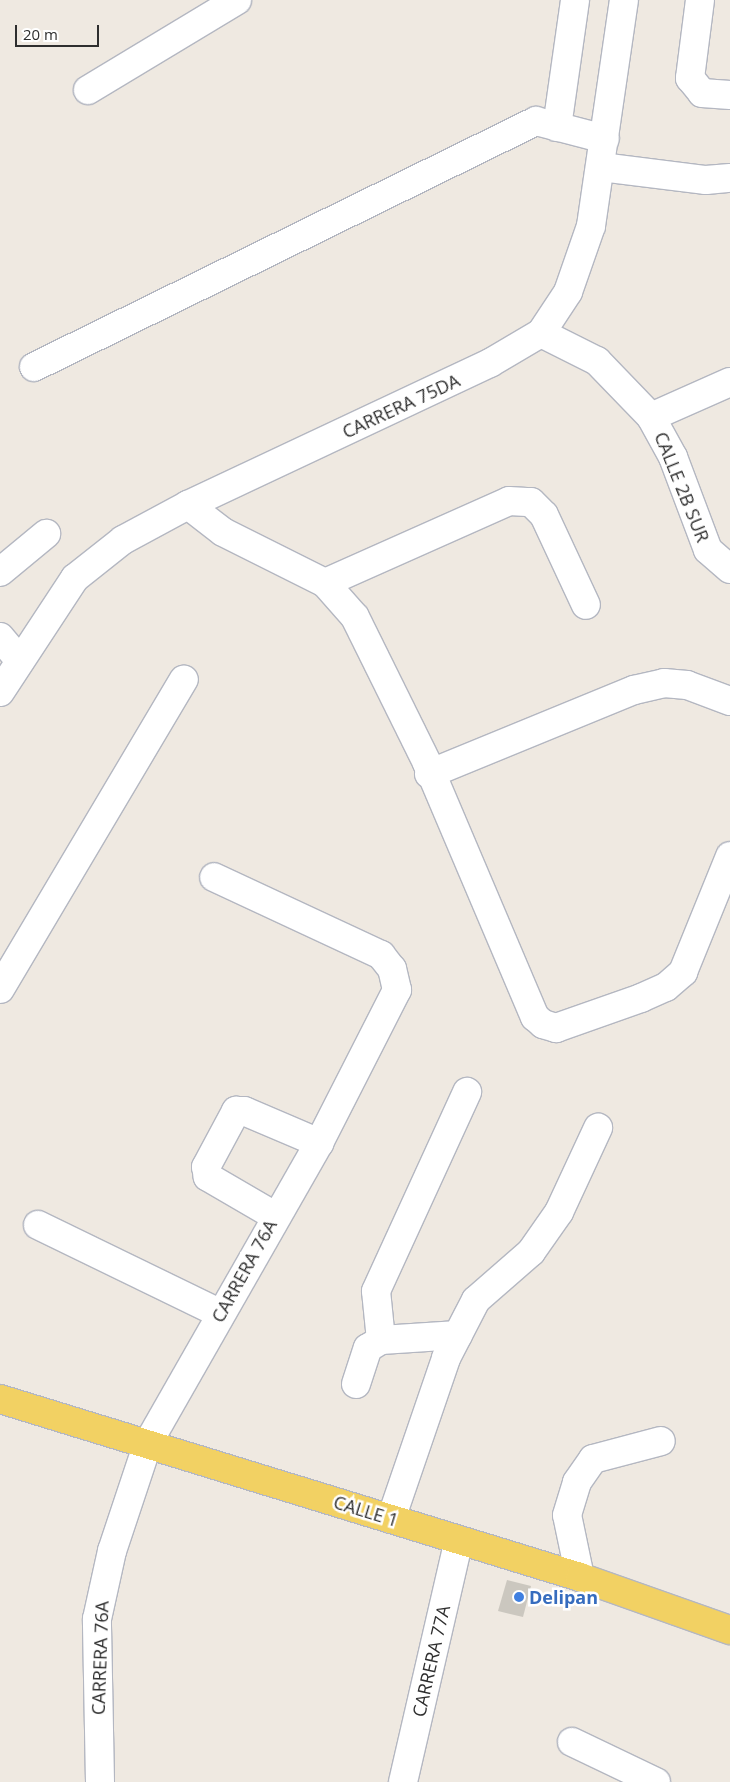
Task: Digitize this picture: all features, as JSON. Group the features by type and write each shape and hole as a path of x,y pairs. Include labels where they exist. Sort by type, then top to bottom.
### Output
{"main road":[{"name":"CALLE 1","path":"0,1399 580,1577 730,1630"}],"street":[{"path":"88,90 237,0"},
{"path":"557,127 575,0"},
{"name":"CARRERA 75DA","path":"0,692 75,578 123,540 188,506 490,364 541,333 557,313 580,267 591,226 624,0"},
{"path":"700,0 690,78 702,92 730,95"},
{"path":"34,366 536,121 605,139"},
{"path":"601,167 706,180 730,178"},
{"name":"CALLE 2B SUR","path":"541,333 597,361 652,417 663,436 708,550 730,569"},
{"path":"652,417 730,382"},
{"path":"325,583 509,501 530,502 544,516 586,605"},
{"path":"188,506 224,532 325,583 355,616 428,774 536,1017 556,1028 666,987 683,972 730,856"},
{"path":"0,572 46,534"},
{"path":"0,636 20,661"},
{"path":"0,990 184,679"},
{"path":"428,774 634,690 656,684 687,685 730,702"},
{"name":"CARRERA 76A","path":"100,1782 97,1619 112,1551 148,1443 318,1142 397,990 392,969 381,954 214,877"},
{"path":"381,1340 376,1291 467,1092"},
{"path":"275,1216 208,1176 206,1167 236,1111 244,1111 318,1142"},
{"path":"391,1519 446,1358 476,1300 531,1252 559,1212 598,1128"},
{"path":"38,1225 221,1314"},
{"path":"356,1384 368,1348 381,1340 458,1335"},
{"path":"580,1577 567,1515 577,1482 593,1459 662,1441"},
{"name":"CARRERA 77A","path":"403,1782 459,1540"},
{"path":"572,1742 656,1782"}],"building":[{"path":"507,1580 531,1586 523,1617 498,1611"}],"place":[{"name":"Delipan","path":"519,1597"}]}
